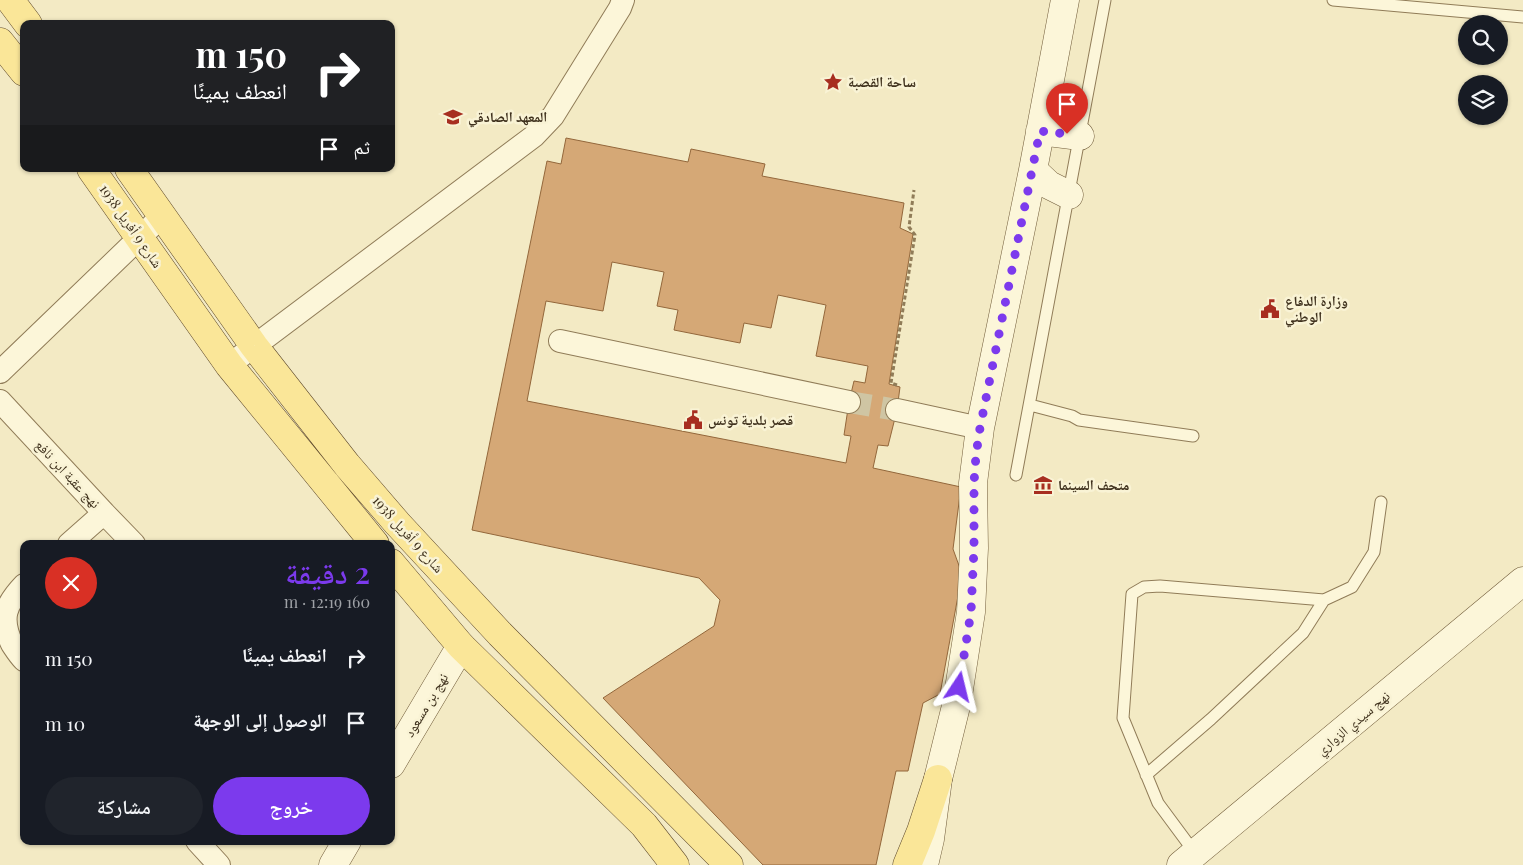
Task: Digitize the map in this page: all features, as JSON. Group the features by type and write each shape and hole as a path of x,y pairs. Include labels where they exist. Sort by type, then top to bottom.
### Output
{"main road":[{"path":"10,0 25,20"},
{"path":"907,865 921,831 938,779 957,702 971,612 974,548 974,483 980,428 1033,170 1065,0"},
{"path":"0,42 20,67"},
{"path":"1040,131 1080,136"},
{"path":"1033,170 1049,186 1069,195"},
{"name":"شارع 9 أفريل 1938","path":"93,172 229,365 372,540"},
{"name":"شارع 9 أفريل 1938","path":"131,172 254,346 347,465 397,523 500,634 729,865"},
{"path":"395,568 461,646 688,865"},
{"name":"نهج سيدي الزواري","path":"1188,859 1523,581"},
{"name":"نهج بن مسعود","path":"395,757 461,646"},
{"path":"506,690 530,664"},
{"path":"924,865 930,839 938,779"},
{"path":"938,779 938,865"},
{"path":"644,824 675,865"},
{"path":"334,865 345,845"}],"street":[{"path":"229,365 534,136 553,116 620,8 623,0"},
{"path":"0,372 162,216"},
{"path":"560,341 849,402"},
{"name":"نهج عقبة ابن نافع","path":"0,402 104,513 74,540"},
{"path":"898,410 980,428"},
{"path":"104,513 130,540"},
{"path":"20,589 12,597 5,609 3,624 4,632 20,654"},
{"path":"201,845 219,865"}],"lane":[{"path":"1016,475 1105,0"},
{"path":"1333,0 1523,17"},
{"path":"1030,405 1072,416 1079,420 1193,436"},
{"path":"1188,859 1158,803 1123,718 1132,594 1144,587 1160,586 1324,600 1352,588 1374,552 1381,502"},
{"path":"1146,775 1211,719 1303,633 1324,600"}],"path":[{"path":"898,410 904,387 891,384 915,235 909,227 914,190"}],"building":[{"path":"566,138 688,162 691,149 765,164 762,176 904,203 900,228 913,234 889,384 900,387 897,410 888,446 878,445 873,468 961,487 953,549 962,574 940,694 923,703 908,771 896,771 876,865 763,865 603,698 714,626 720,600 699,578 472,530 547,161 561,164","holes":["612,262 664,272 657,306 678,310 674,330 740,343 744,323 771,328 778,295 826,305 816,356 868,366 865,383 854,381 849,402 844,435 851,436 846,463 527,401 546,301 603,311"]}],"tunnel":[{"path":"849,402 897,410"}],"place":[{"name":"ساحة القصبة","path":"833,82"},
{"name":"المعهد الصادقي","path":"453,117"},
{"name":"وزارة الدفاع الوطني","path":"1270,309"},
{"name":"قصر بلدية تونس","path":"693,420"},
{"name":"متحف السينما","path":"1043,485"}],"route":[{"path":"959,687 971,612 974,548 974,483 980,428 1040,131 1067,134"}]}
